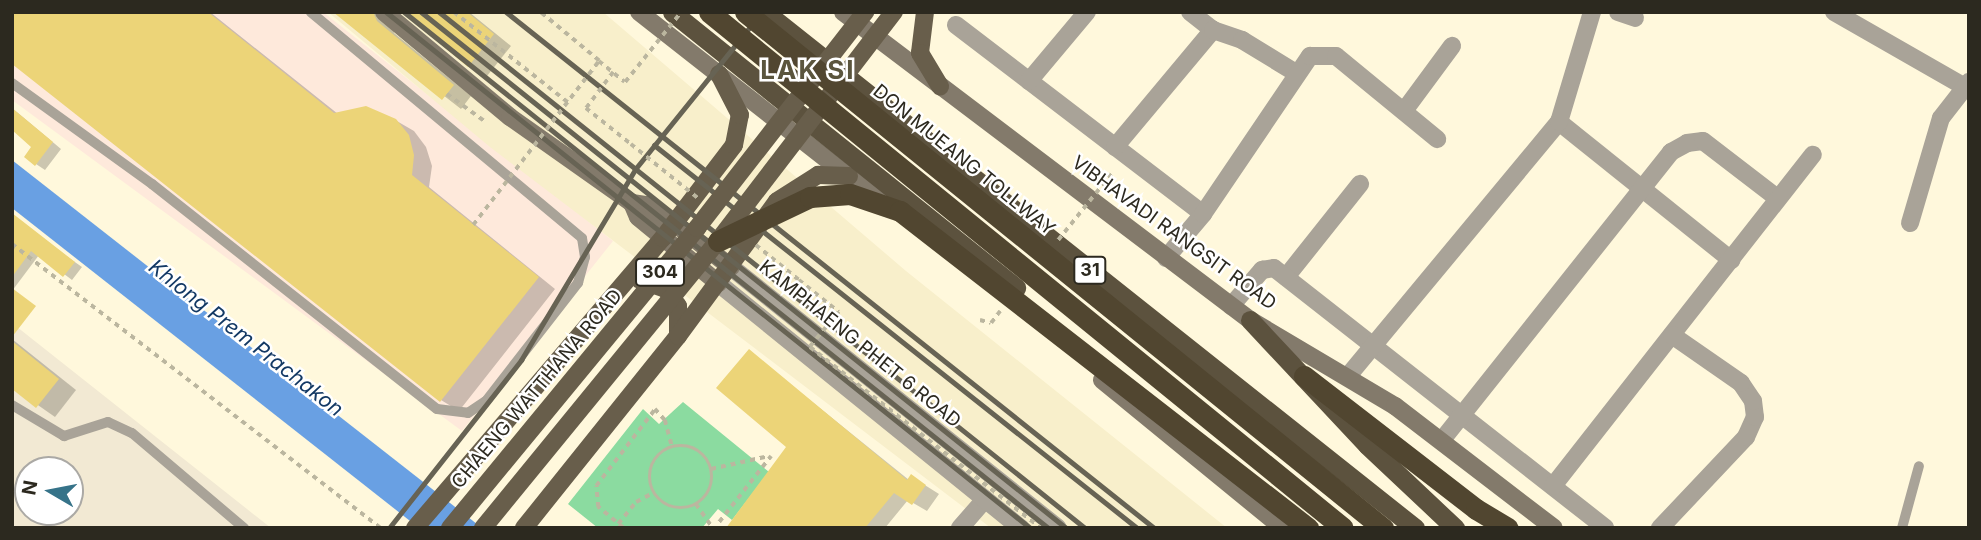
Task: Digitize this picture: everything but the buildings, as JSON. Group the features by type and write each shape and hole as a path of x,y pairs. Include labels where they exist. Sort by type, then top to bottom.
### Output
{"highway":[{"path":"672,12 1314,528"},
{"name":"31","path":"709,12 1343,528"},
{"name":"DON MUEANG TOLLWAY","path":"745,12 1383,528"},
{"name":"31","path":"765,12 1415,528"},
{"path":"718,241 810,197 850,194 900,211 1308,528"},
{"path":"1250,320 1367,445 1455,528"},
{"path":"1304,376 1497,528"},
{"path":"1476,509 1508,528"}],"main road":[{"name":"KAMPHAENG PHET 6 ROAD","path":"384,12 510,117 632,203 647,205 674,223 731,267"},
{"path":"639,12 849,176 1283,528"},
{"name":"VIBHAVADI RANGSIT ROAD","path":"843,12 1250,320 1348,376 1442,440 1554,528"},
{"name":"CHAENG WATTHANA ROAD","path":"450,528 697,228 865,12"},
{"name":"304","path":"483,528 718,241 894,12"},
{"path":"925,12 920,53 940,86"},
{"name":"CHAENG WATTHANA ROAD","path":"415,528 468,462 663,238 734,145 739,131 740,115 719,74"},
{"path":"526,525 678,336 777,201 801,182 818,175 849,176"},
{"name":"KAMPHAENG PHET 6 ROAD","path":"632,203 638,217 718,284"},
{"path":"618,290 638,280 666,289 678,306 678,336"}],"street":[{"path":"1029,81 1087,12"},
{"path":"1190,12 1213,30 1242,40 1296,73"},
{"path":"1348,376 1559,122 1592,12"},
{"path":"1834,12 1967,84 1941,118 1910,223"},
{"path":"956,24 1029,81 1114,156 1203,214"},
{"path":"1114,156 1213,30"},
{"path":"1404,111 1452,46"},
{"path":"1166,258 1203,214 1310,56 1336,56 1437,138"},
{"path":"1559,122 1731,260"},
{"path":"1442,440 1671,152 1687,143 1703,141 1776,197"},
{"path":"1553,486 1731,260 1776,197 1813,155"},
{"path":"1286,276 1360,184"},
{"path":"1231,306 1268,266 1286,276 1605,528"},
{"name":"KAMPHAENG PHET 6 ROAD","path":"731,267 1058,528"},
{"name":"KAMPHAENG PHET 6 ROAD","path":"718,284 1021,528"},
{"path":"1660,528 1746,436 1755,418 1753,401 1741,383 1672,335"},
{"path":"960,528 985,499"}],"lane":[{"path":"12,83 152,184 436,409 468,413 486,401 578,283 585,257 582,238 311,12"},
{"path":"13,406 64,436 108,422 132,433 244,528"},
{"path":"1902,528 1919,466"}],"path":[{"path":"454,12 569,103"},
{"path":"540,12 625,82 681,12"},
{"path":"473,225 599,61"},
{"path":"613,72 586,108 631,144"},
{"path":"1111,173 1114,156"},
{"path":"12,244 381,528"},
{"path":"799,279 839,312 810,347 1041,528"},
{"path":"980,320 991,323"},
{"path":"623,528 597,507 596,486 655,409 665,420 672,447"},
{"path":"672,447 700,453 711,469 710,489 696,504 676,508 655,492 652,468 672,447"},
{"path":"711,469 771,456 719,522"},
{"path":"618,524 636,502 655,492"},
{"path":"696,504 713,528"}],"shaded area":[{"path":"12,12 323,12 613,241 462,431 12,100"},
{"path":"328,12 603,12 906,271 1227,528 991,528 490,147"},
{"path":"12,323 271,528 12,528"}],"green space":[{"path":"683,402 769,472 732,520 718,509 702,528 598,528 568,504 643,409 659,424"}],"water":[{"path":"12,160 482,528 419,528 12,208"}],"railway":[{"path":"386,12 1030,528"},
{"path":"404,12 1048,528"},
{"path":"421,12 1066,528"},
{"path":"439,12 1085,528"},
{"path":"506,12 1154,528"},
{"path":"389,528 521,360 636,168 762,12"},
{"path":"654,145 1137,528"}],"district":[{"name":"LAK SI","path":"808,70"}],"water label":[{"name":"Khlong Prem Prachakon","path":"246,338"}]}
